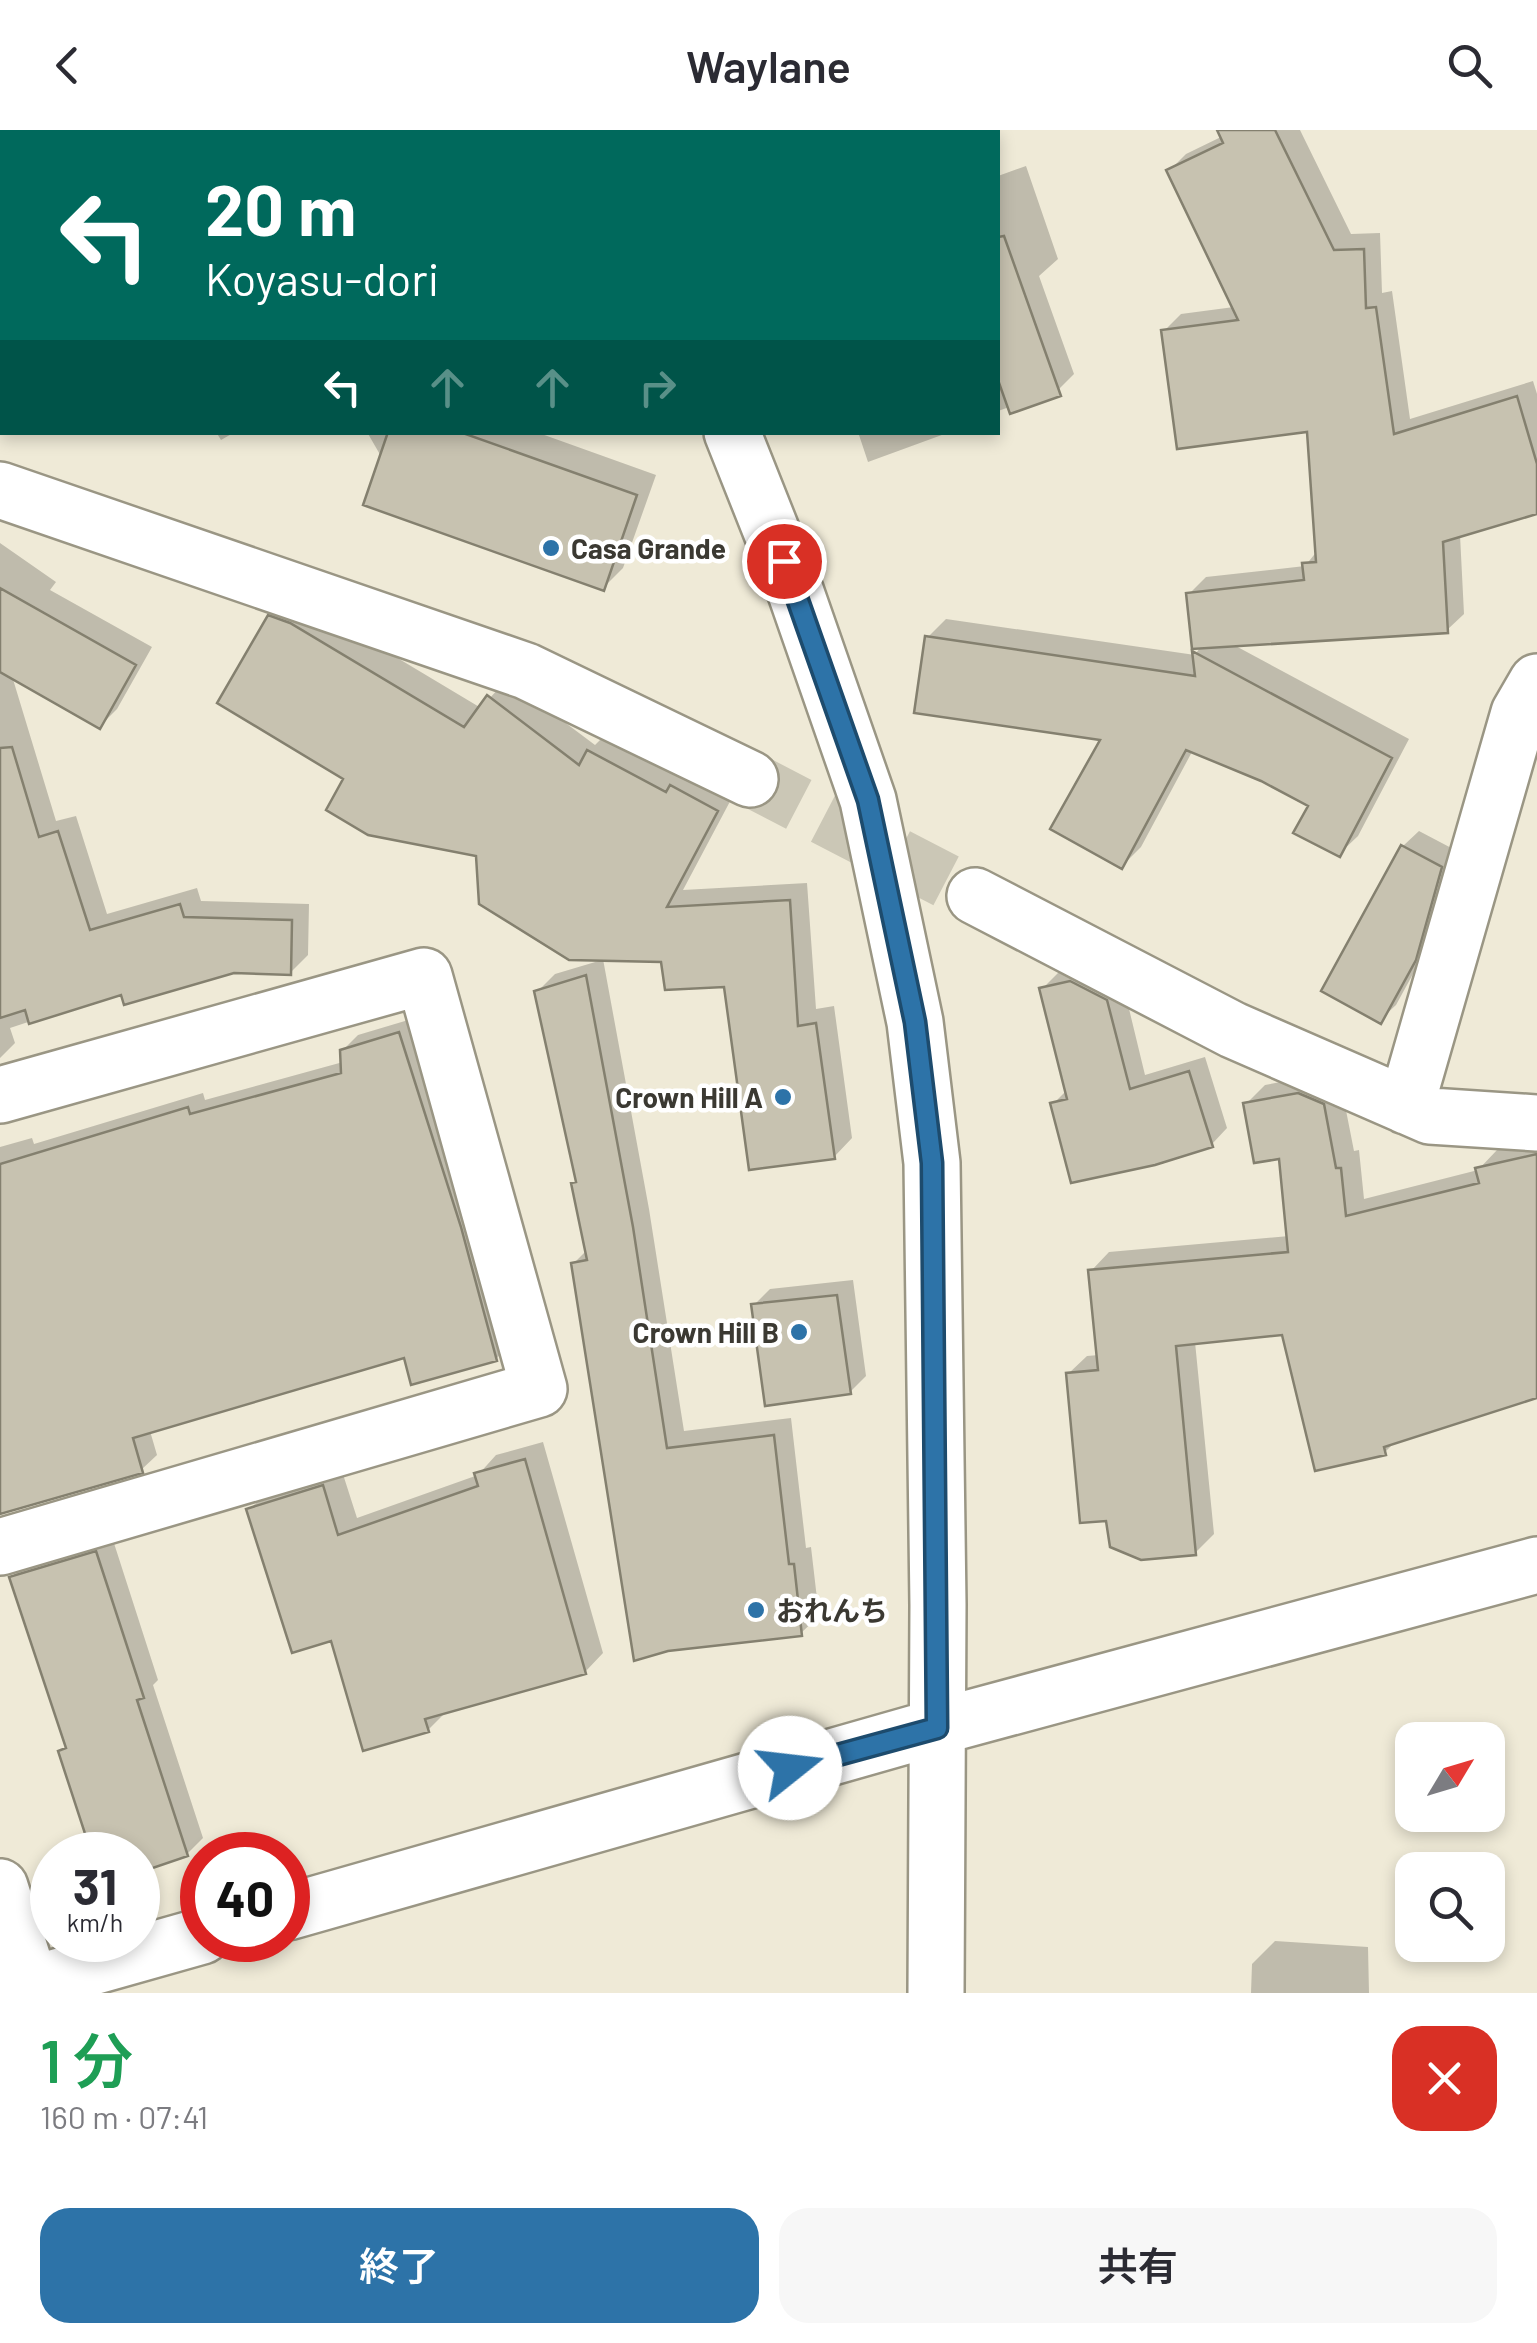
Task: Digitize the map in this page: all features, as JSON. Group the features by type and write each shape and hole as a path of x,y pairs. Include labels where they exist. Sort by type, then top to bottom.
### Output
{"street":[{"path":"733,435 796,593 868,800 915,1022 932,1163 936,1993"},
{"path":"0,490 526,671 750,779"},
{"path":"1406,1106 1519,714 1537,682"},
{"path":"975,896 1233,1030 1430,1116 1537,1122"},
{"path":"0,1095 424,976 539,1389 0,1547"},
{"path":"310,1906 937,1728 1537,1565"},
{"path":"0,1887 16,1989 180,1942"}],"building":[{"path":"1217,130 1275,130 1334,250 1364,249 1366,308 1376,307 1394,434 1517,396 1537,464 1537,514 1443,542 1448,633 1192,649 1186,593 1304,580 1302,563 1316,562 1307,432 1177,449 1161,330 1238,320 1166,170 1223,143"},
{"path":"1004,236 1061,396 1010,414 1000,386 1000,237"},
{"name":"Casa Grande","path":"387,435 468,435 637,495 604,591 363,505"},
{"path":"0,588 136,665 100,729 0,672"},
{"path":"268,615 290,623 464,727 487,695 579,765 587,750 666,792 670,785 718,811 667,907 790,900 798,1026 816,1023 835,1159 749,1170 724,987 665,990 661,962 569,960 479,904 476,856 368,835 326,810 343,779 217,703"},
{"path":"925,636 1195,676 1192,651 1392,758 1340,857 1293,833 1308,806 1261,781 1186,750 1122,869 1050,829 1100,740 914,713"},
{"path":"12,747 39,837 58,831 90,930 180,904 184,917 292,920 291,975 234,973 124,1005 121,995 29,1024 25,1010 0,1018 0,748"},
{"path":"1401,845 1442,867 1416,960 1381,1024 1321,991"},
{"path":"586,975 633,1227 667,1448 774,1435 802,1636 668,1651 634,1661 571,1263 587,1260 571,1183 576,1182 534,991"},
{"path":"1070,981 1107,1000 1130,1089 1189,1071 1213,1147 1155,1165 1071,1183 1050,1103 1067,1099 1039,988"},
{"path":"399,1032 461,1227 497,1361 411,1385 404,1358 133,1438 143,1473 0,1514 0,1164 188,1107 190,1114 341,1073 340,1050"},
{"path":"1298,1093 1324,1104 1336,1168 1341,1168 1346,1216 1479,1183 1475,1168 1537,1154 1537,1398 1384,1447 1386,1455 1315,1471 1282,1335 1176,1346 1196,1555 1141,1560 1110,1547 1106,1521 1080,1523 1066,1373 1098,1370 1088,1270 1288,1252 1279,1159 1254,1163 1243,1103"},
{"name":"Crown Hill B","path":"837,1295 851,1394 765,1406 751,1304"},
{"path":"525,1459 586,1674 425,1719 429,1732 363,1751 331,1641 292,1653 246,1509 323,1485 338,1535 478,1486 474,1473"},
{"path":"96,1551 144,1698 137,1700 180,1832 180,1859 160,1866 160,1832 84,1832 58,1751 66,1748 9,1577"}],"tunnel":[{"path":"750,779 975,896"}],"place":[{"name":"Casa Grande","path":"551,548"},
{"name":"Crown Hill A","path":"783,1097"},
{"name":"Crown Hill B","path":"799,1332"},
{"name":"おれんち","path":"756,1610"}],"route":[{"path":"784,561 868,800 915,1022 932,1163 938,1605 937,1728 790,1768"}]}
